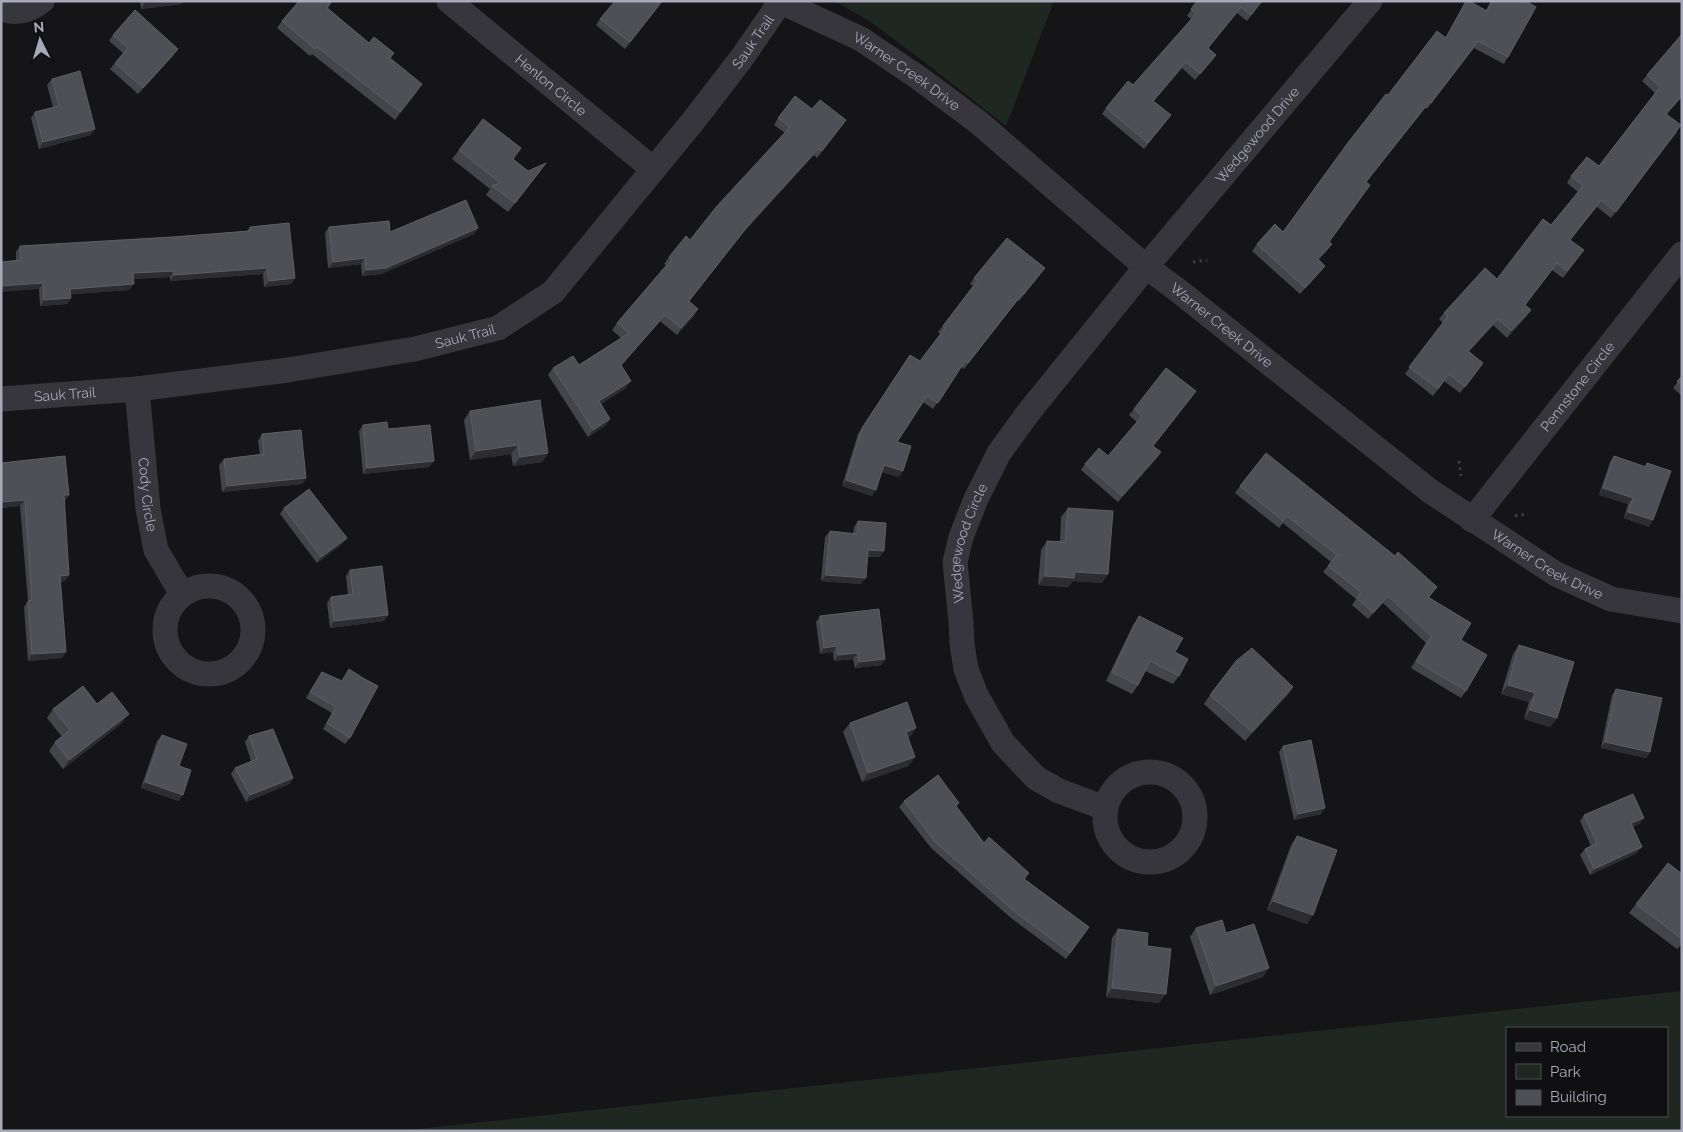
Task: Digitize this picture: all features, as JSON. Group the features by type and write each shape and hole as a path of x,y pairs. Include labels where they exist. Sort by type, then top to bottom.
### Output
{"street":[{"path":"1,9 19,12 34,8 42,1"},
{"name":"Henlon Circle","path":"450,1 653,169"},
{"name":"Wedgewood Drive","path":"1146,267 1370,1"},
{"name":"Sauk Trail","path":"1,399 137,389 288,370 415,349 498,328 553,292 694,120 741,60 781,2"},
{"name":"Warner Creek Drive","path":"781,2 862,40 919,78 978,122 1146,267 1430,491 1472,520 1556,574 1611,599 1682,611"},
{"name":"Pennstone Circle","path":"1472,520 1682,254"},
{"name":"Wedgewood Circle","path":"1105,808 1060,791 1036,778 1003,743 976,695 966,669 962,644 956,562 961,537 976,499 1000,453 1028,413 1146,267"},
{"name":"Cody Circle","path":"137,389 148,508 156,550 182,594"}],"path":[{"path":"1194,262 1207,260"},
{"path":"1459,461 1461,476"},
{"path":"1515,516 1527,514"}],"green space":[{"path":"834,1 1054,1 1006,126 871,22"},
{"path":"1682,991 1682,1131 400,1131"}],"building":[{"path":"299,1 332,1 327,8 369,43 374,37 394,53 390,58 422,84 400,112 317,47 315,49 282,21"},
{"path":"615,1 662,1 630,42 600,19"},
{"path":"1197,1 1262,1 1251,15 1241,7 1208,48 1216,55 1200,74 1186,62 1153,101 1171,115 1148,143 1106,108 1128,81 1133,85 1196,14 1191,9"},
{"path":"1466,1 1487,11 1492,1 1526,1 1536,7 1508,57 1478,41 1431,103 1430,101 1366,182 1370,185 1329,242 1332,244 1318,259 1325,266 1305,288 1257,244 1275,224 1283,232 1347,144 1386,94 1388,95 1437,31 1446,38"},
{"path":"135,10 178,49 143,88 115,63 128,48 113,35"},
{"path":"1682,34 1682,96 1666,114 1681,125 1616,212 1601,200 1570,240 1584,250 1567,271 1557,263 1525,305 1531,310 1511,331 1498,319 1468,351 1483,363 1465,387 1449,374 1438,389 1409,367 1448,316 1444,313 1485,268 1497,279 1543,219 1551,225 1583,186 1571,176 1587,157 1599,166 1660,87 1647,75"},
{"path":"80,71 95,129 43,142 35,112 59,106 52,79"},
{"path":"795,96 812,109 820,100 846,120 822,151 818,149 747,227 689,301 698,309 681,328 665,315 621,365 631,381 599,401 610,419 593,430 553,368 573,356 579,365 629,333 617,323 672,259 669,257 686,236 690,240 717,206 790,127 778,118"},
{"path":"483,119 521,148 513,159 528,171 546,163 515,203 492,186 500,183 459,150"},
{"path":"466,200 478,228 386,268 366,270 365,258 333,262 329,227 389,221 390,232"},
{"path":"289,223 295,278 269,281 267,268 174,275 174,271 133,273 134,284 70,289 71,298 44,300 43,283 1,286 1,262 21,260 20,246 250,231 250,227"},
{"path":"1007,238 1045,268 968,363 965,361 938,403 927,396 897,442 911,446 903,471 884,465 876,490 846,480 862,428 910,355 920,361 945,328 943,326 978,280 974,278"},
{"path":"1166,368 1196,391 1153,446 1161,452 1122,496 1085,464 1099,448 1108,456 1142,416 1134,409"},
{"path":"1682,376 1682,386 1677,381"},
{"path":"540,400 548,453 520,457 518,445 476,451 470,411"},
{"path":"387,422 388,429 430,425 434,461 367,468 363,425"},
{"path":"301,430 306,478 227,486 224,459 264,454 262,434"},
{"path":"1266,453 1395,556 1398,552 1437,587 1428,597 1471,623 1461,640 1487,655 1466,691 1416,661 1431,636 1388,596 1373,613 1357,598 1361,592 1328,566 1337,555 1287,516 1283,521 1240,486"},
{"path":"65,456 69,495 64,495 69,575 60,576 66,652 32,654 28,601 32,600 25,500 2,502 1,463"},
{"path":"1614,456 1646,467 1647,463 1671,471 1653,520 1628,512 1633,498 1603,488"},
{"path":"309,489 347,538 321,557 284,508"},
{"path":"1068,508 1113,511 1108,574 1075,572 1074,578 1045,576 1047,541 1065,542"},
{"path":"858,521 886,523 884,551 868,550 866,578 826,575 830,531 857,534"},
{"path":"382,566 388,615 334,621 331,597 353,594 350,570"},
{"path":"879,609 885,659 859,662 858,653 838,655 837,646 824,648 820,616"},
{"path":"1139,616 1183,638 1175,652 1188,659 1179,676 1150,661 1138,685 1112,672"},
{"path":"1519,645 1574,662 1557,718 1530,710 1535,693 1508,685"},
{"path":"1252,648 1293,687 1252,732 1210,695 1236,661"},
{"path":"349,669 378,686 350,738 327,723 336,707 310,692 322,672 342,681"},
{"path":"83,686 97,704 112,692 129,714 69,760 55,742 70,730 53,709"},
{"path":"1616,689 1662,698 1650,752 1605,742"},
{"path":"907,702 916,728 906,732 915,757 868,773 850,723"},
{"path":"273,729 293,778 250,795 235,768 257,759 249,736"},
{"path":"162,735 187,744 179,766 191,770 183,795 145,782"},
{"path":"1311,740 1325,808 1298,814 1283,746"},
{"path":"938,775 959,803 956,806 984,843 989,837 1029,873 1024,879 1089,927 1070,953 1015,912 935,842 904,801"},
{"path":"1633,794 1644,818 1631,823 1642,847 1594,869 1585,849 1597,843 1584,815"},
{"path":"1297,836 1337,850 1313,915 1273,901"},
{"path":"1668,863 1682,874 1682,939 1636,904"},
{"path":"1222,920 1226,933 1254,924 1269,968 1216,986 1196,928"},
{"path":"1118,929 1148,933 1147,946 1171,949 1166,994 1112,988"}]}
